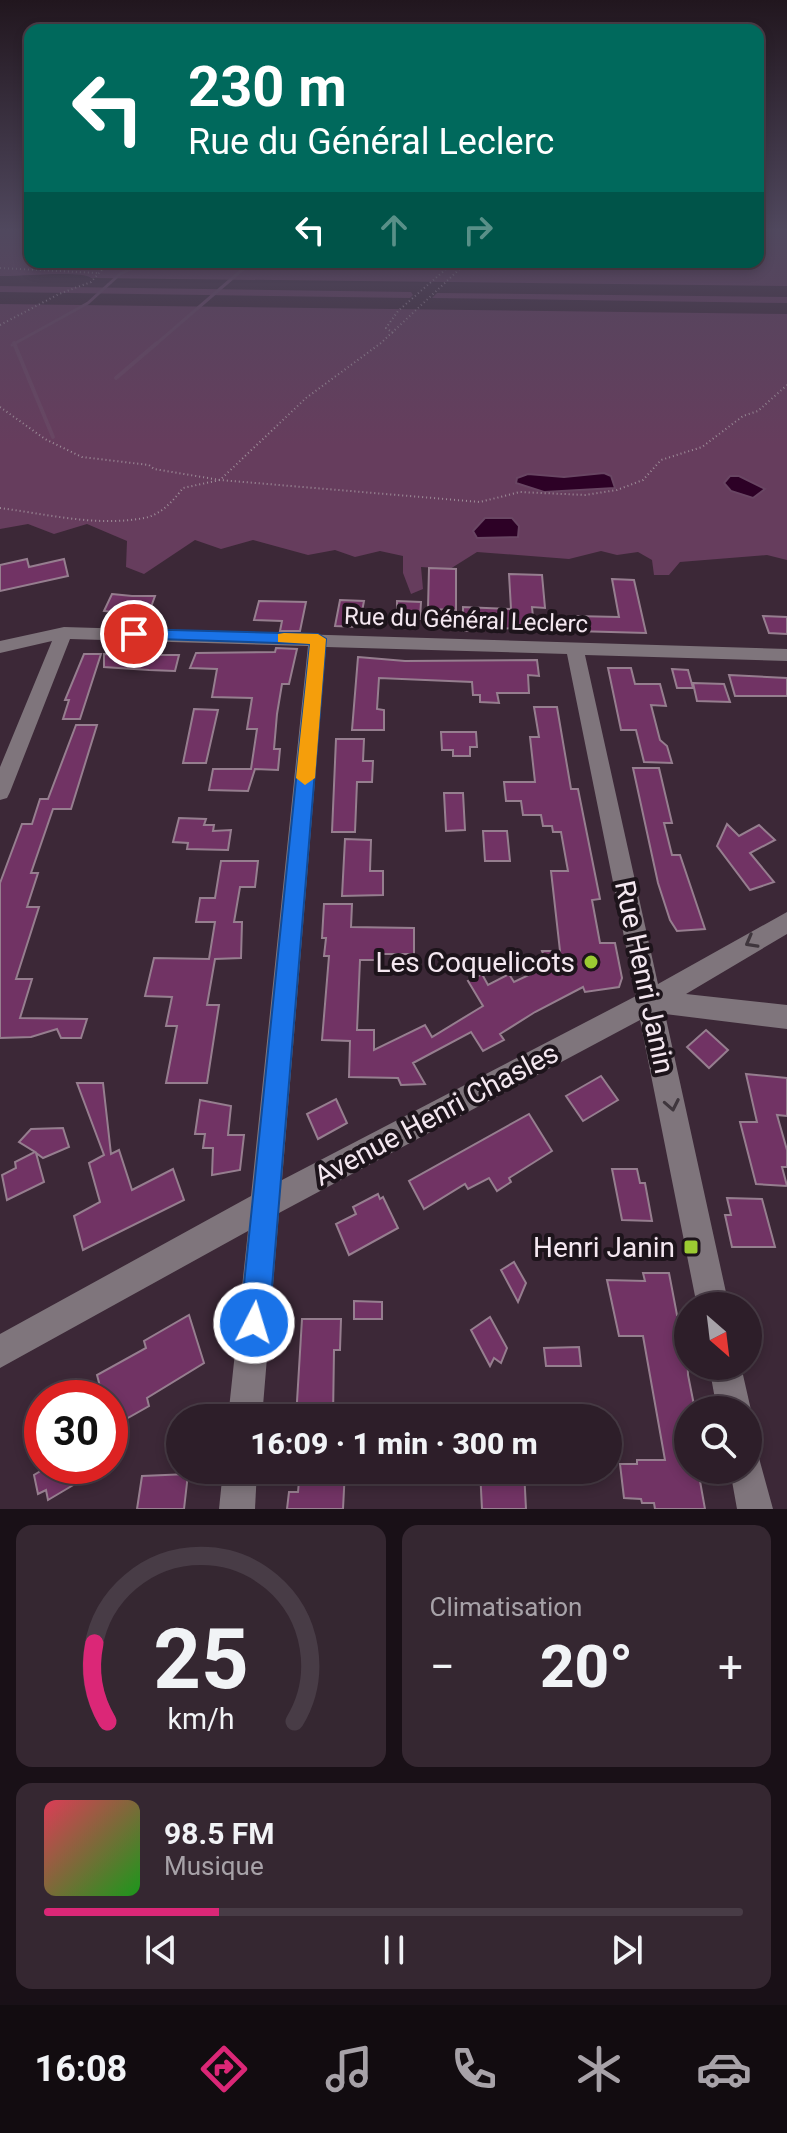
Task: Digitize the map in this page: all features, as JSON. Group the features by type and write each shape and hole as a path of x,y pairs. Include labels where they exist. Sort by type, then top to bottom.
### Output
{"street":[{"name":"Rue du Général Leclerc","path":"0,647 64,633 787,655"},
{"path":"0,792 64,633"},
{"path":"246,1404 318,639"},
{"name":"Rue Henri Janin","path":"575,648 710,1292"},
{"name":"Avenue Henri Chasles","path":"0,1352 265,1205 651,1001 787,922"},
{"path":"651,1001 787,1017"},
{"path":"237,1509 239,1484"},
{"path":"750,1484 755,1509"}],"path":[{"path":"0,325 42,302"},
{"path":"393,333 386,328 408,302"},
{"path":"0,508 80,519 146,518 170,505 183,488 220,480 306,398 393,333 425,302"},
{"path":"0,407 45,439 82,457 139,467 149,465 154,469 220,480 480,502 511,497 520,492 585,495 617,490 643,480 661,460 702,447 743,416 758,411 787,385"}],"shaded area":[{"path":"0,304 787,314 787,560 767,555 680,562 669,575 654,575 652,560 638,552 617,555 601,551 569,559 477,552 450,569 421,567 423,589 411,594 403,573 403,556 380,551 355,557 335,550 308,555 253,540 221,549 195,540 144,574 126,567 127,541 87,524 54,534 28,524 0,529"},
{"path":"604,473 611,476 615,488 544,492 516,483 517,478 528,474 564,477"},
{"path":"730,476 739,476 765,489 753,498 731,491 724,483"},
{"path":"485,518 512,518 519,526 518,537 477,538 473,531"}],"building":[{"path":"27,559 29,567 64,559 68,576 0,591 0,565"},
{"path":"429,568 456,569 456,610 428,609"},
{"path":"509,574 542,575 545,608 532,607 534,627 463,631 463,607 511,609"},
{"path":"612,579 634,580 646,633 575,631 575,616 619,617"},
{"path":"112,594 155,596 148,615 104,611"},
{"path":"340,600 364,601 359,627 335,626"},
{"path":"259,601 306,602 300,631 280,631 282,621 254,620"},
{"path":"397,601 421,602 420,619 397,618"},
{"path":"763,616 787,617 787,634 769,633"},
{"path":"276,648 297,649 289,684 282,684 277,714 274,749 280,749 278,770 255,769 248,791 209,790 213,769 251,769 257,729 247,729 252,698 212,697 217,669 190,668 196,653 275,652"},
{"path":"84,654 101,654 80,719 63,719 69,700 65,700"},
{"path":"104,654 179,655 175,671 104,667"},
{"path":"358,657 405,661 537,660 539,676 528,675 529,693 497,693 499,703 480,702 480,695 473,695 472,682 379,678 377,709 384,710 384,730 352,730"},
{"path":"608,668 631,668 635,684 660,684 666,706 651,705 660,740 667,746 672,763 644,762 636,730 621,730"},
{"path":"672,669 688,670 693,688 677,688"},
{"path":"729,675 787,678 787,696 735,696"},
{"path":"693,683 724,684 730,702 697,701"},
{"path":"534,707 557,707 571,789 578,789 600,899 592,900 600,943 615,943 622,978 619,987 585,992 583,987 500,1034 504,1040 483,1051 471,1032 413,1063 425,1084 401,1085 398,1078 349,1077 350,1041 322,1040 329,956 324,956 326,938 322,938 324,904 352,904 351,927 414,928 414,954 379,954 379,960 360,960 357,1030 374,1030 374,1050 425,1025 432,1037 483,1006 468,981 482,974 488,985 509,974 514,982 548,966 542,951 560,951 551,871 568,871 561,832 553,832 552,826 543,826 541,815 523,815 521,801 506,801 504,782 535,782 530,737 539,737"},
{"path":"194,709 218,710 206,763 183,763"},
{"path":"76,725 97,725 71,809 53,809 31,873 38,873 27,907 39,907 16,979 32,979 20,1018 87,1019 81,1038 61,1038 57,1029 31,1037 0,1038 0,883 22,824 32,824 40,799 48,799"},
{"path":"441,732 476,732 477,747 470,747 470,756 453,756 453,750 442,750"},
{"path":"336,739 364,739 363,761 373,761 372,782 357,782 355,832 332,832"},
{"path":"633,768 659,768 672,823 664,823 672,855 680,855 705,929 677,931 670,920 658,883"},
{"path":"444,793 463,793 465,830 446,831"},
{"path":"179,818 206,819 204,825 214,825 213,831 231,830 228,850 187,849 188,843 173,842"},
{"path":"727,824 739,836 759,825 775,840 750,853 774,882 750,890 717,846"},
{"path":"483,831 507,831 510,861 485,861"},
{"path":"345,839 371,840 370,871 383,871 383,895 342,896"},
{"path":"221,861 258,861 255,887 240,887 234,922 242,922 241,958 215,959 207,1005 219,1005 207,1083 166,1083 177,1026 166,1026 172,997 145,996 154,958 209,959 215,922 196,922 200,898 215,898"},
{"path":"706,1030 728,1050 709,1068 687,1047"},
{"path":"746,1074 787,1078 787,1116 777,1115 787,1150 787,1167 782,1167 787,1186 756,1184 740,1122 757,1122"},
{"path":"601,1076 618,1100 583,1121 566,1096"},
{"path":"77,1083 103,1083 111,1154 119,1150 132,1190 173,1169 184,1200 83,1250 74,1216 100,1202 89,1163 104,1155"},
{"path":"336,1099 347,1123 318,1139 307,1114"},
{"path":"200,1100 231,1106 228,1135 244,1135 240,1170 212,1175 213,1148 203,1148 205,1134 195,1134"},
{"path":"529,1114 552,1151 509,1178 511,1182 497,1191 489,1178 468,1189 465,1184 424,1209 409,1181"},
{"path":"63,1128 69,1147 43,1158 36,1153 44,1182 7,1200 2,1175 16,1168 15,1162 35,1152 19,1142 31,1129"},
{"path":"612,1169 637,1169 640,1183 645,1183 652,1221 622,1220"},
{"path":"378,1194 380,1199 383,1197 398,1228 349,1255 336,1224 356,1214 353,1207"},
{"path":"727,1198 762,1199 775,1247 732,1247 725,1215 731,1215"},
{"path":"514,1262 526,1283 518,1302 501,1270"},
{"path":"643,1273 669,1273 674,1299 674,1380 689,1380 692,1396 674,1396 674,1484 701,1484 705,1509 655,1509 654,1503 624,1498 622,1464 637,1464 637,1460 665,1460 643,1336 619,1336 607,1280 645,1281"},
{"path":"354,1301 382,1302 382,1319 354,1319"},
{"path":"189,1315 204,1363 147,1398 149,1406 128,1418 128,1380 98,1380 97,1375 146,1348 144,1341"},
{"path":"490,1317 507,1348 501,1363 494,1358 490,1366 471,1330"},
{"path":"302,1319 341,1319 340,1350 334,1350 333,1404 297,1404"},
{"path":"579,1347 581,1366 546,1366 544,1348"},
{"path":"166,1475 166,1484 187,1484 184,1509 137,1509 142,1476"},
{"path":"36,1484 75,1484 48,1500 46,1490 38,1494"},
{"path":"299,1484 344,1484 343,1509 287,1509 289,1492 298,1492"},
{"path":"481,1484 525,1484 526,1509 482,1509"}],"waterway":[{"path":"14,344 89,302"},
{"path":"155,345 204,302"},
{"path":"116,378 157,343"},
{"path":"14,344 53,437"}],"slow traffic":[{"path":"284,638 318,639 305,778"}],"place":[{"name":"Les Coquelicots","path":"591,962"},
{"name":"Henri Janin","path":"691,1247"}],"route":[{"path":"134,634 318,639 254,1323"}]}
